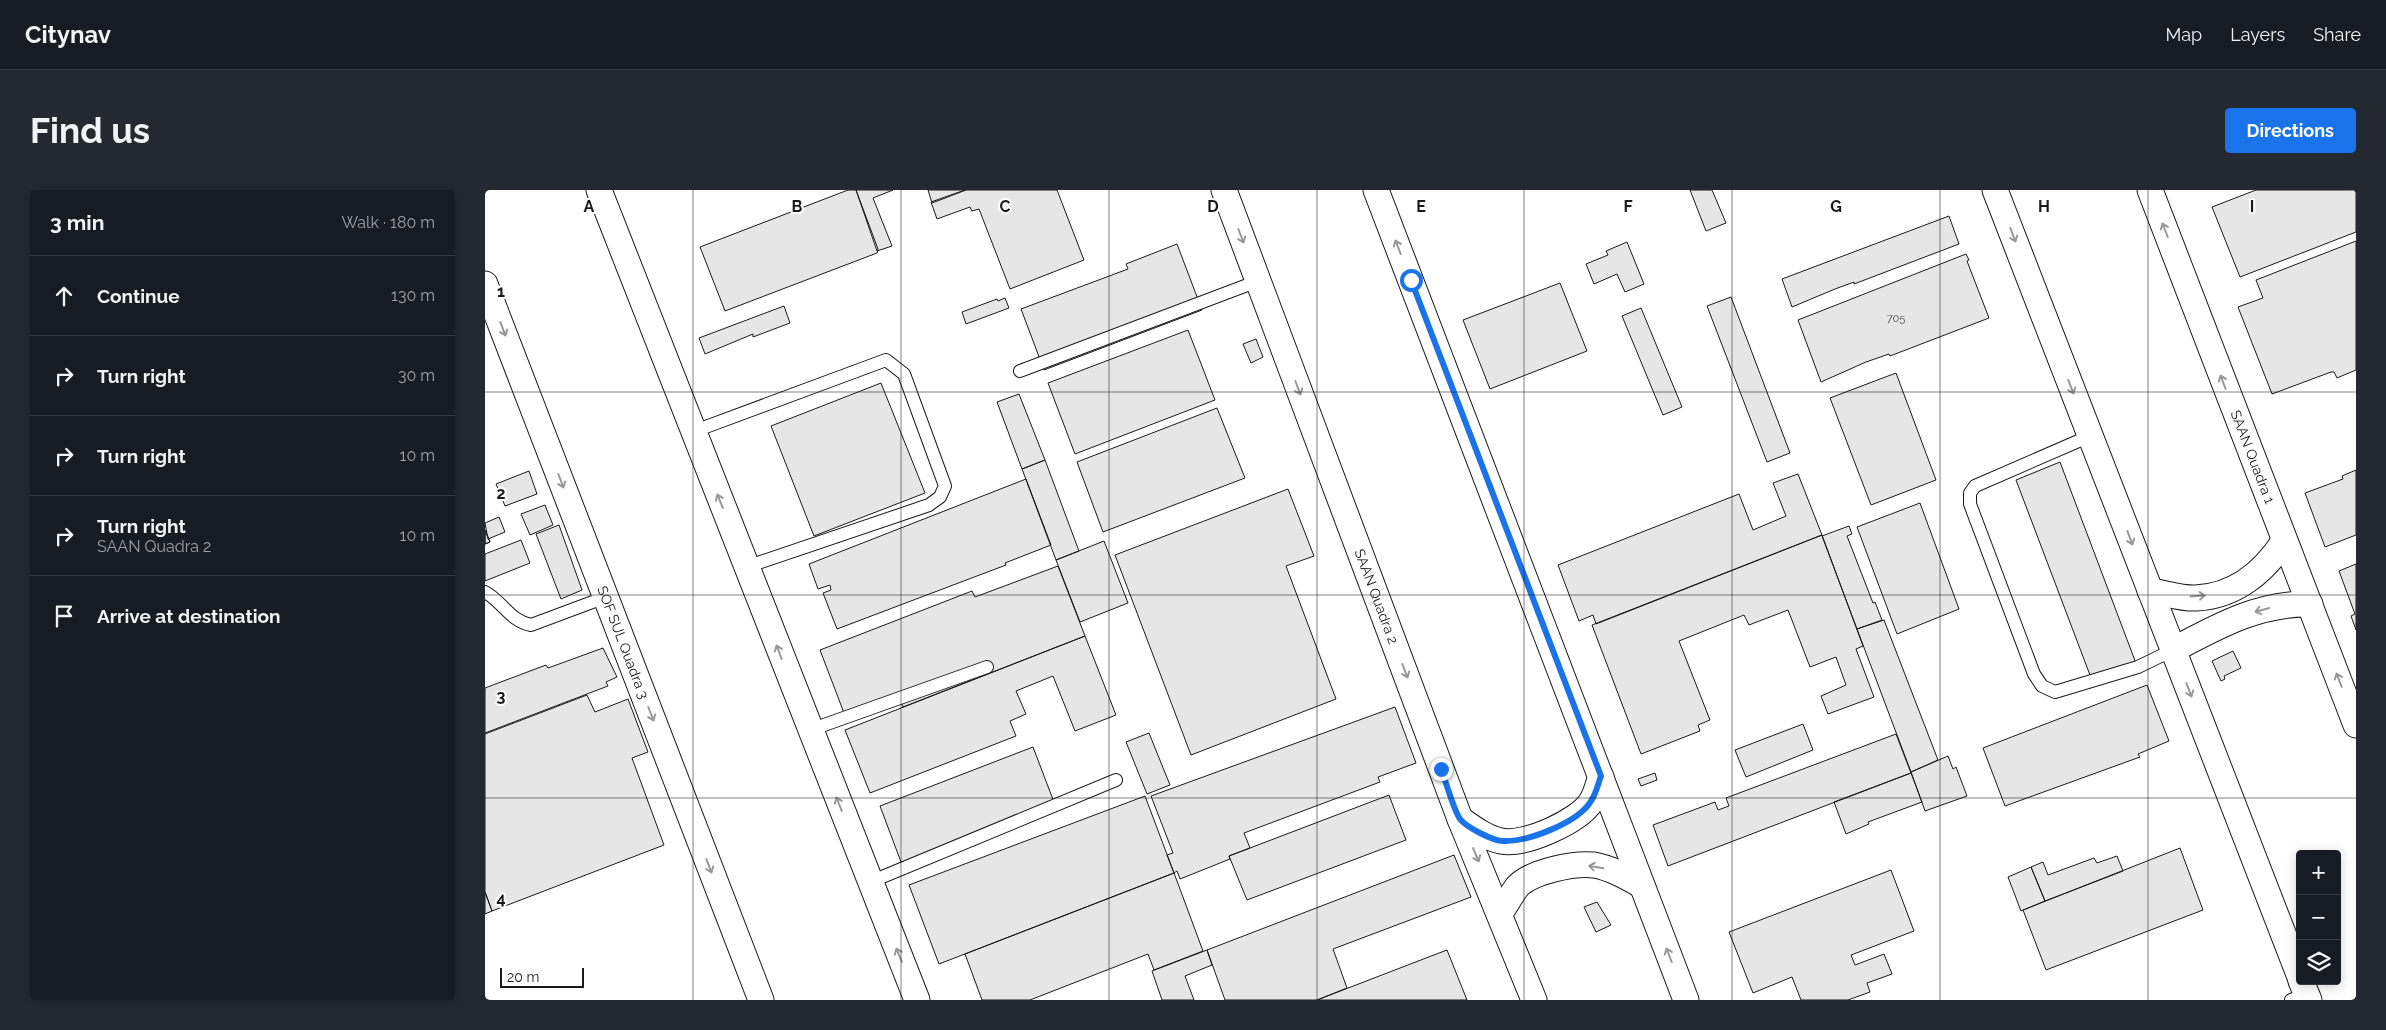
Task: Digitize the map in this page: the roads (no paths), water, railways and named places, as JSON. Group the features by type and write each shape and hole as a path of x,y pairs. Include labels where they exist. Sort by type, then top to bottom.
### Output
{"street":[{"path":"599,190 692,432 917,1000"},
{"name":"SAAN Quadra 2","path":"1224,190 1460,819 1534,1000"},
{"path":"1377,190 1686,1000"},
{"path":"1995,190 2173,650 2301,991"},
{"name":"SAAN Quadra 1","path":"2149,190 2356,725"},
{"name":"SOF SUL Quadra 3","path":"485,284 761,1000"},
{"path":"2150,590 2196,598 2226,592 2256,576 2284,541"},
{"path":"2173,650 2229,621 2263,609 2287,604 2310,604"},
{"path":"1460,819 1484,835 1502,842 1524,840 1575,817 1591,802 1601,776"},
{"path":"1500,913 1518,886 1537,874 1554,869 1594,865 1613,871 1641,885"}],"lane":[{"path":"1020,371 1258,280"},
{"path":"692,432 887,360 904,374 945,486 940,497 929,505 747,568"},
{"path":"2090,436 1975,486 1970,494 1970,504 2034,674 2042,686 2055,692 2138,667 2173,650"},
{"path":"485,592 494,597 513,618 521,623 531,625 606,597"},
{"path":"809,730 987,667"},
{"path":"870,882 1116,780"}]}
